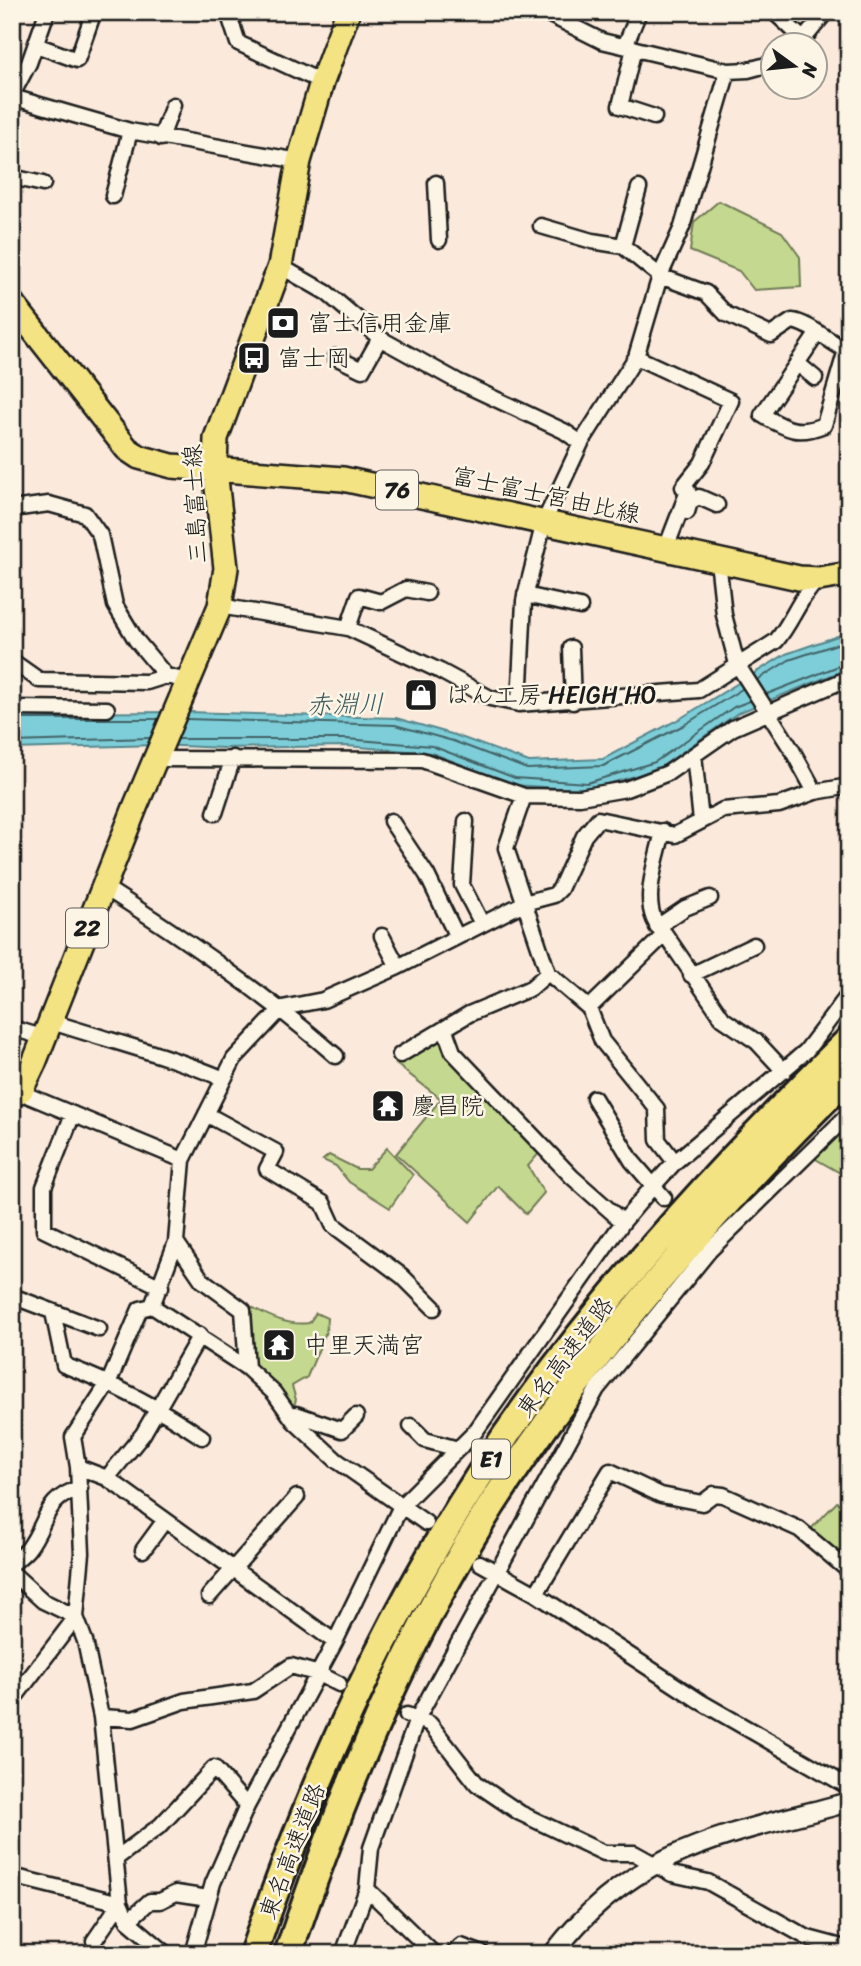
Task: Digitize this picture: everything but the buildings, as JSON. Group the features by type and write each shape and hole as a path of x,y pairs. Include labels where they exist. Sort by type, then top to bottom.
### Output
{"highway":[{"name":"東名高速道路","path":"253,1954 305,1811 347,1715 408,1598 500,1445 531,1400 645,1254 849,1040"},
{"name":"東名高速道路","path":"288,1954 339,1814 382,1713 428,1618 508,1481 599,1352 648,1291 779,1146 849,1076"}],"main road":[{"name":"三島富士線","path":"17,1093 46,1029 176,708 177,678 220,606 226,568 215,470 216,438 280,266 299,161 322,82 348,12"},
{"name":"富士富士宮由比線","path":"15,315 127,449 139,457 172,466 343,479 799,578 819,579 849,574"}],"street":[{"path":"47,12 36,46 12,96 130,131 161,138 227,146 299,161"},
{"path":"228,12 238,43 322,82"},
{"path":"544,12 568,18 581,33 629,47 728,71 760,67"},
{"path":"639,12 629,47 620,106 654,117"},
{"path":"774,12 791,32"},
{"path":"810,32 826,12"},
{"path":"36,46 77,60 90,20"},
{"path":"519,704 526,595 544,522 581,443 636,357 660,276 682,227 728,71"},
{"path":"161,138 173,105"},
{"path":"113,196 130,131"},
{"path":"12,177 43,184"},
{"path":"436,183 439,240"},
{"path":"623,246 639,188"},
{"path":"541,226 592,241 623,246 660,276 706,293 726,314 771,335 792,321 804,322 817,334 847,351 824,425 804,433 782,426 762,415 817,334"},
{"path":"280,266 327,293 380,338 457,381 564,431 581,443"},
{"path":"335,357 362,370 380,338"},
{"path":"636,357 731,401 702,463 683,486 688,491 671,549"},
{"path":"797,363 816,378"},
{"path":"671,549 690,502 699,497 717,505"},
{"path":"12,509 50,504 85,514 100,535 115,605 136,639 177,678"},
{"path":"719,560 724,615 737,664 814,792"},
{"path":"220,606 348,628 440,671 490,698 519,704 573,702 699,690 776,641 785,631 803,593 819,579"},
{"path":"348,628 359,596 381,603 406,589 428,593"},
{"path":"526,595 580,607"},
{"path":"571,648 573,702"},
{"path":"12,661 39,680 147,682 177,678"},
{"path":"156,757 422,760 524,796 580,797 626,789 668,773 733,728 849,678"},
{"path":"12,708 107,709"},
{"path":"694,755 701,821"},
{"path":"215,813 233,758"},
{"path":"152,1306 176,1242 183,1160 234,1059 282,1009 323,1000 398,967 524,903 554,895 560,889 584,836 598,819 675,835 723,810 779,805 814,792 849,786"},
{"path":"524,796 506,848 548,974 589,1008 603,1041 657,1109 657,1140 674,1162"},
{"path":"391,821 427,875 457,937"},
{"path":"466,821 462,885 482,924"},
{"path":"663,831 649,898 661,930 723,1019 757,1042 785,1071"},
{"path":"104,887 176,933 282,1009 336,1056"},
{"path":"589,1008 685,908 710,898"},
{"path":"382,936 398,967"},
{"path":"691,975 754,945"},
{"path":"400,1055 469,1014 531,988 548,974"},
{"path":"193,1954 208,1898 247,1806 319,1674 401,1506 475,1432 624,1222 674,1162 806,1051 849,994"},
{"path":"12,1028 46,1029 133,1049 184,1062 225,1079"},
{"path":"445,1030 453,1052 572,1177 624,1222"},
{"path":"17,1093 183,1160"},
{"path":"594,1098 632,1161 664,1198"},
{"path":"74,1114 44,1187 44,1230 161,1286"},
{"path":"206,1114 276,1152 267,1170 323,1203 334,1225 402,1276 434,1308"},
{"path":"343,1954 367,1889 371,1848 412,1717 597,1389 709,1251 849,1114"},
{"path":"176,1242 202,1280 243,1310 247,1368"},
{"path":"12,1296 99,1329"},
{"path":"167,1954 128,1921 120,1903 118,1857 101,1717 85,1641 76,1616 82,1553 79,1467 73,1437 109,1381 140,1309 152,1306 247,1368 274,1393 291,1417 337,1460 426,1523"},
{"path":"53,1312 64,1365 109,1381 160,1408 202,1437"},
{"path":"107,1478 160,1408 200,1335"},
{"path":"291,1417 296,1414 342,1430 356,1416"},
{"path":"411,1426 425,1440 458,1449"},
{"path":"79,1467 107,1478 335,1642"},
{"path":"536,1594 610,1471 662,1495 702,1503 714,1494 723,1495 799,1530 849,1571"},
{"path":"12,1564 29,1548 52,1505 63,1493 80,1489"},
{"path":"209,1596 235,1570 297,1497"},
{"path":"143,1550 165,1520"},
{"path":"480,1563 536,1594 701,1702 849,1787"},
{"path":"12,1573 43,1601 76,1616"},
{"path":"13,1699 76,1616"},
{"path":"101,1717 133,1719 184,1701 253,1691 291,1666 319,1674 339,1685"},
{"path":"412,1717 430,1724 477,1784 503,1804 604,1853 634,1853 672,1874 724,1890 808,1938 849,1949"},
{"path":"118,1857 161,1825 214,1768 247,1806"},
{"path":"553,1954 606,1895 652,1864 694,1844 849,1802"},
{"path":"12,1876 120,1903"},
{"path":"367,1889 433,1954"},
{"path":"128,1921 150,1901 160,1901 176,1893 208,1898"},
{"path":"94,1941 120,1903"},
{"path":"453,1954 461,1946 483,1954"}],"green space":[{"path":"719,201 782,232 800,257 801,287 754,290 739,271 690,251 694,222"},
{"path":"443,1035 541,1151 528,1166 544,1193 526,1214 498,1186 470,1222 396,1154 441,1099 396,1064"},
{"path":"849,1107 849,1178 807,1154"},
{"path":"387,1148 413,1175 390,1208 349,1182 336,1166 323,1160 329,1155 357,1169 368,1169"},
{"path":"252,1307 287,1322 309,1323 316,1313 327,1318 326,1332 307,1377 292,1386 296,1400 292,1410 250,1367 243,1312"},
{"path":"837,1502 849,1511 849,1571 805,1535"}],"water":[{"path":"849,632 849,668 738,713 658,769 588,790 514,785 432,753 346,746 224,748 158,745 12,749 12,713 187,712 396,718 455,735 529,762 603,759 681,718 786,654"}],"tunnel":[{"path":"339,1684 407,1715"}],"place":[{"name":"富士信用金庫","path":"283,323"},
{"name":"富士岡","path":"254,358"},
{"name":"ぱん工房 HEIGH HO","path":"421,695"},
{"name":"慶昌院","path":"388,1106"},
{"name":"中里天満宮","path":"279,1345"}],"water label":[{"name":"赤淵川","path":"345,704"}]}
